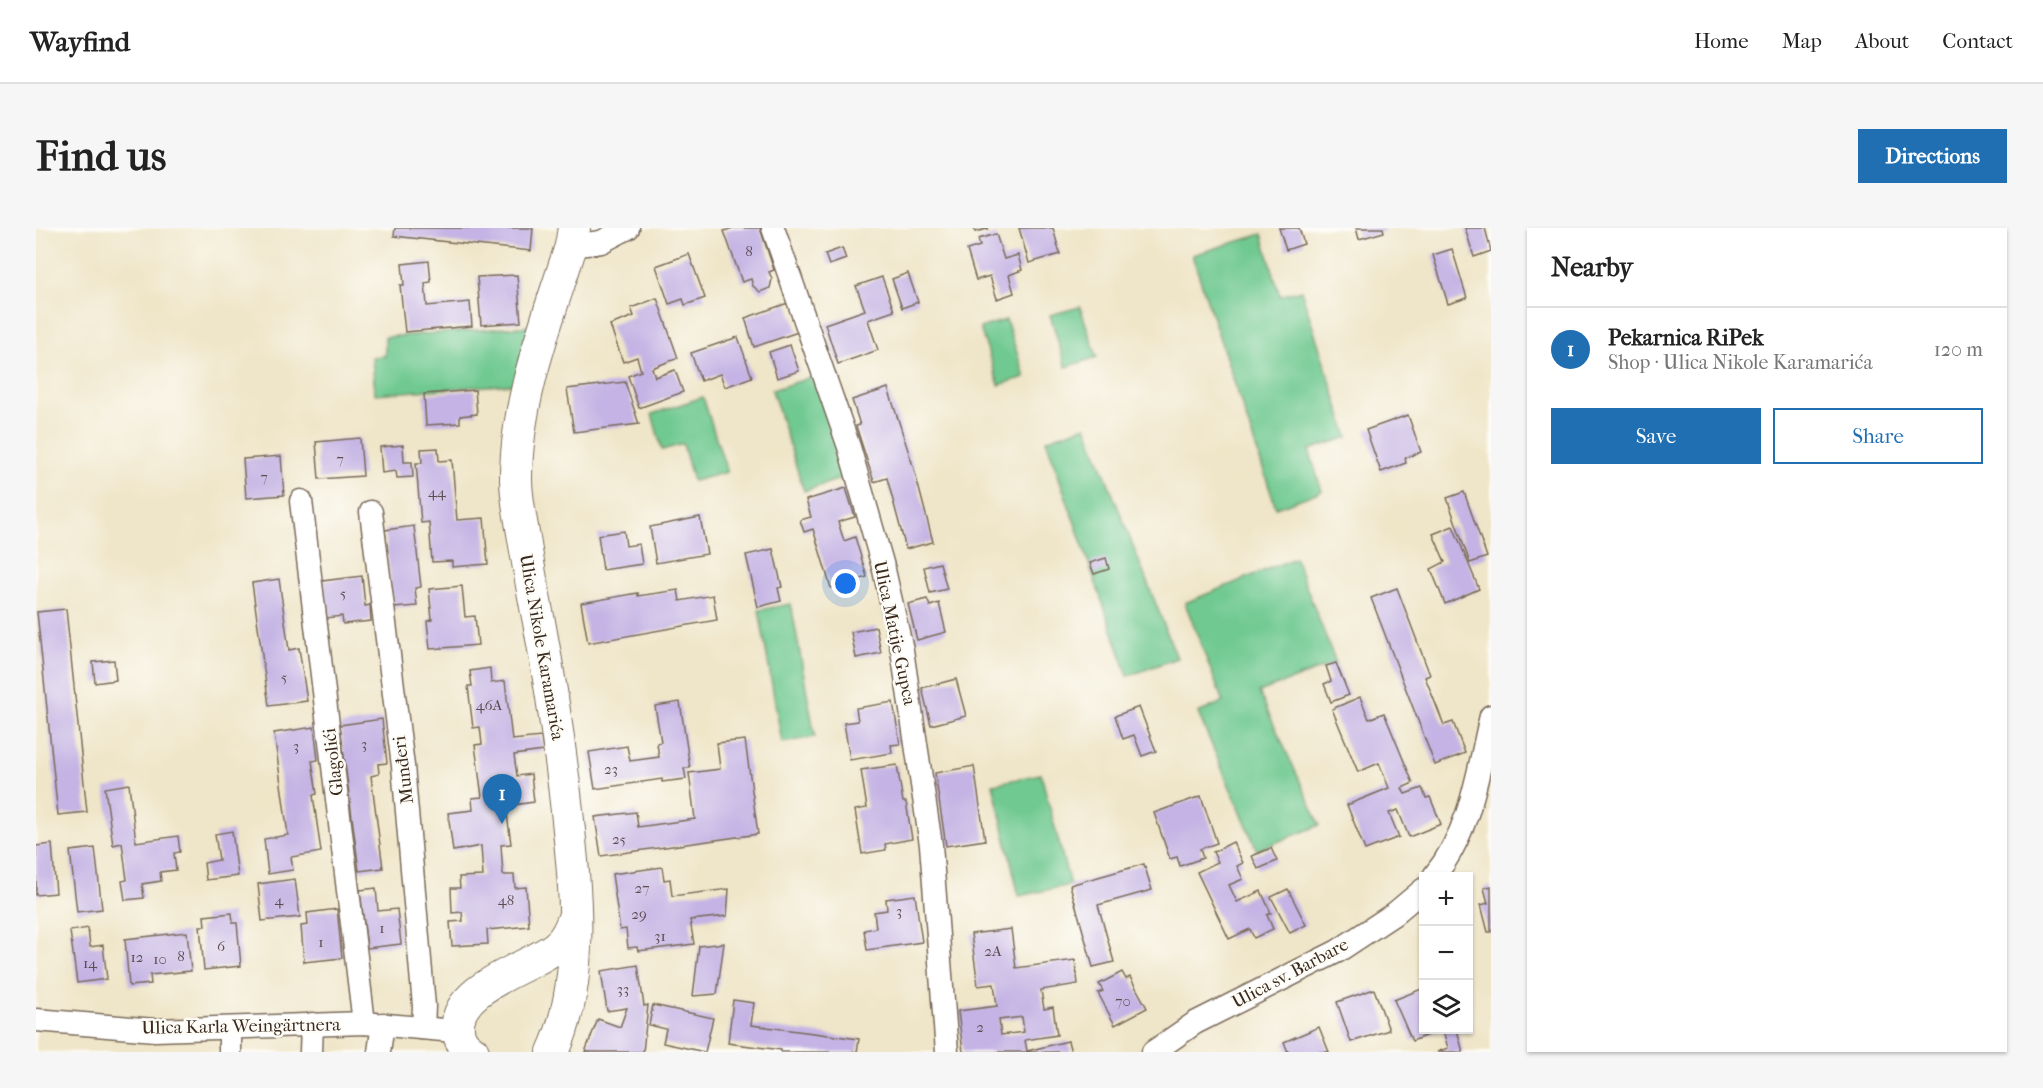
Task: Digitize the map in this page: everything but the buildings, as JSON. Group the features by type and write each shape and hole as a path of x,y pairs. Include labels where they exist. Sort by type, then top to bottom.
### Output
{"main road":[{"name":"Ulica Nikole Karamarića","path":"553,1052 567,1011 572,986 574,889 563,771 551,686 527,561 516,481 520,431 530,379 572,237"},
{"name":"Ulica Karla Weingärtnera","path":"466,1040 458,1021 461,1013 477,993 490,983 556,948 569,931 574,918"}],"street":[{"path":"572,237 601,242 628,228"},
{"name":"Ulica Matije Gupca","path":"773,228 849,447 884,570 902,650 931,845 947,1052"},
{"name":"Glagolići","path":"301,501 373,1024 380,1052"},
{"name":"Munđeri","path":"371,512 410,836 424,1006 423,1028"},
{"path":"1437,872 1456,843 1484,782 1491,716"},
{"name":"Ulica sv. Barbare","path":"1153,1052 1196,1023 1338,951 1394,914 1419,893"},
{"name":"Ulica Karla Weingärtnera","path":"36,1020 155,1030 373,1024 423,1028 466,1040"},
{"path":"311,1052 312,1024"},
{"path":"230,1029 230,1052"}],"green space":[{"path":"1262,234 1280,296 1301,290 1348,437 1309,450 1322,491 1276,508 1192,255"},
{"path":"1080,307 1097,357 1066,367 1050,315"},
{"path":"1006,320 1025,377 999,385 980,328"},
{"path":"532,326 516,384 375,394 372,357 385,356 385,337"},
{"path":"821,374 852,475 804,491 772,390"},
{"path":"703,397 727,472 693,481 683,444 662,450 652,414"},
{"path":"1086,426 1177,658 1128,676 1046,440"},
{"path":"1295,558 1336,663 1259,692 1320,825 1257,850 1198,713 1223,702 1185,603"},
{"path":"791,604 815,737 782,743 759,610"},
{"path":"1041,774 1070,885 1019,896 993,784"}],"place":[{"name":"Pekarnica RiPek","path":"502,824"}]}
